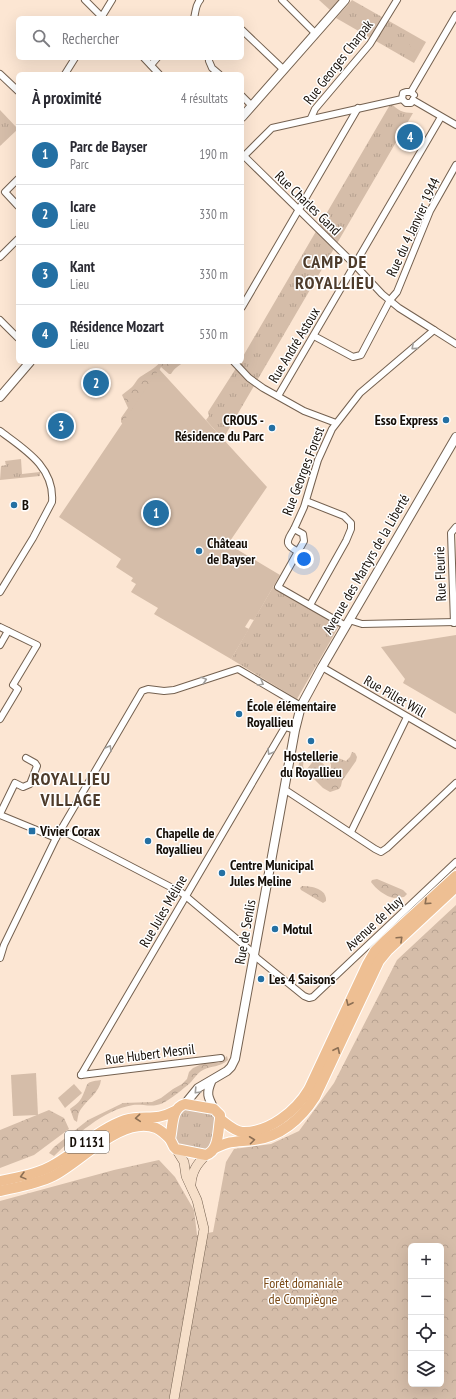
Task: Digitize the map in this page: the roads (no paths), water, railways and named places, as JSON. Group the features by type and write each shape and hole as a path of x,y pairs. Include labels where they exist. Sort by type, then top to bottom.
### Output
{"main road":[{"path":"220,1119 242,1132 274,1123 292,1111 299,1104 309,1089 375,951 456,876"},
{"path":"215,1148 231,1141 255,1140 269,1136 281,1131 300,1116 315,1097 379,961 388,950 456,887"},
{"path":"174,1399 204,1234 202,1216 191,1184 186,1176 184,1162 170,1139 175,1111 181,1105 186,1104 214,1108 220,1115 215,1148 213,1152 206,1155 197,1164 191,1175 191,1184"},
{"name":"D 1131","path":"0,1181 23,1176 54,1165 104,1130 126,1120 138,1118 160,1118 175,1111"},
{"name":"D 1131","path":"0,1191 40,1182 73,1164 103,1141 124,1130 138,1127 153,1127 158,1129 170,1139"},
{"path":"176,1149 206,1155"}],"street":[{"path":"85,0 100,16"},
{"path":"103,16 112,0"},
{"path":"194,16 197,4 200,0"},
{"path":"282,0 315,33"},
{"path":"244,115 345,0"},
{"name":"Rue Georges Charpak","path":"311,118 315,108 370,44 397,0"},
{"path":"411,92 456,14"},
{"path":"244,32 284,70"},
{"path":"66,72 74,60"},
{"path":"146,60 157,72"},
{"path":"151,65 155,60"},
{"path":"209,61 212,68 217,72"},
{"path":"0,74 16,89"},
{"path":"402,99 403,93 408,91 411,92"},
{"path":"411,92 413,94 413,100"},
{"path":"244,98 252,106"},
{"path":"244,155 272,128 311,118 402,99"},
{"path":"402,99 406,103 413,100"},
{"path":"413,100 456,125"},
{"path":"244,304 358,108"},
{"name":"Rue André Astoux","path":"278,396 441,117"},
{"name":"Rue Charles Gand","path":"244,157 354,264 382,294 399,308 456,344"},
{"name":"Rue du 4 Janvier 1944","path":"314,336 353,357 361,354 390,300 397,292 430,211 456,165"},
{"path":"16,181 5,192 16,204"},
{"path":"0,257 16,241"},
{"path":"0,320 16,336"},
{"name":"Rue Georges Forest","path":"299,552 290,548 287,544 287,540 306,501 318,460 328,435 360,393 434,330"},
{"path":"0,396 28,364"},
{"path":"236,364 249,378 263,388 304,411 336,423"},
{"path":"0,431 38,461 48,477 52,495 52,502 0,592"},
{"name":"Avenue des Martyrs de la Liberté","path":"301,706 347,623 456,437"},
{"path":"306,501 344,516 350,522 351,529 346,541 310,605"},
{"name":"Rue Fleurie","path":"455,622 451,533 456,527"},
{"name":"Rue Georges Forest","path":"294,528 303,534 304,541 278,587 347,623 455,622"},
{"path":"0,627 37,644 13,685 18,689 0,719"},
{"path":"0,645 8,631"},
{"name":"Rue Pillet Will","path":"322,667 456,745"},
{"path":"0,958 4,945 56,838 145,689 164,691 174,690 238,669 301,706"},
{"name":"Rue de Senlis","path":"186,1104 198,1088 211,1082 227,1071 235,1059 295,730 301,706"},
{"path":"351,832 407,717"},
{"name":"Rue Jules Méline","path":"81,1075 284,728 295,730"},
{"path":"26,758 35,763 37,766 30,784 23,786 15,783 0,815 56,838"},
{"path":"284,790 379,851 384,851 456,783"},
{"path":"61,830 185,896 254,954"},
{"name":"Avenue de Huy","path":"254,954 307,998 313,997 456,862"},
{"name":"Rue Hubert Mesnil","path":"81,1075 221,1058"},
{"path":"211,1082 208,1090 208,1096 214,1108"}],"place":[{"name":"Résidence Mozart","path":"410,137"},
{"name":"Icare","path":"96,383"},
{"name":"Esso Express","path":"446,420"},
{"name":"Kant","path":"61,426"},
{"name":"CROUS - Résidence du Parc","path":"272,428"},
{"name":"B","path":"14,505"},
{"name":"Parc de Bayser","path":"156,513"},
{"name":"Château de Bayser","path":"199,551"},
{"name":"École élémentaire Royallieu","path":"239,714"},
{"name":"Hostellerie du Royallieu","path":"311,741"},
{"name":"Vivier Corax","path":"32,831"},
{"name":"Chapelle de Royallieu","path":"148,841"},
{"name":"Centre Municipal Jules Meline","path":"222,873"},
{"name":"Motul","path":"275,929"},
{"name":"Les 4 Saisons","path":"261,979"}],"district":[{"name":"CAMP DE ROYALLIEU","path":"335,272"},
{"name":"ROYALLIEU VILLAGE","path":"71,789"}],"park label":[{"name":"Forêt domaniale de Compiègne","path":"303,1292"}]}
